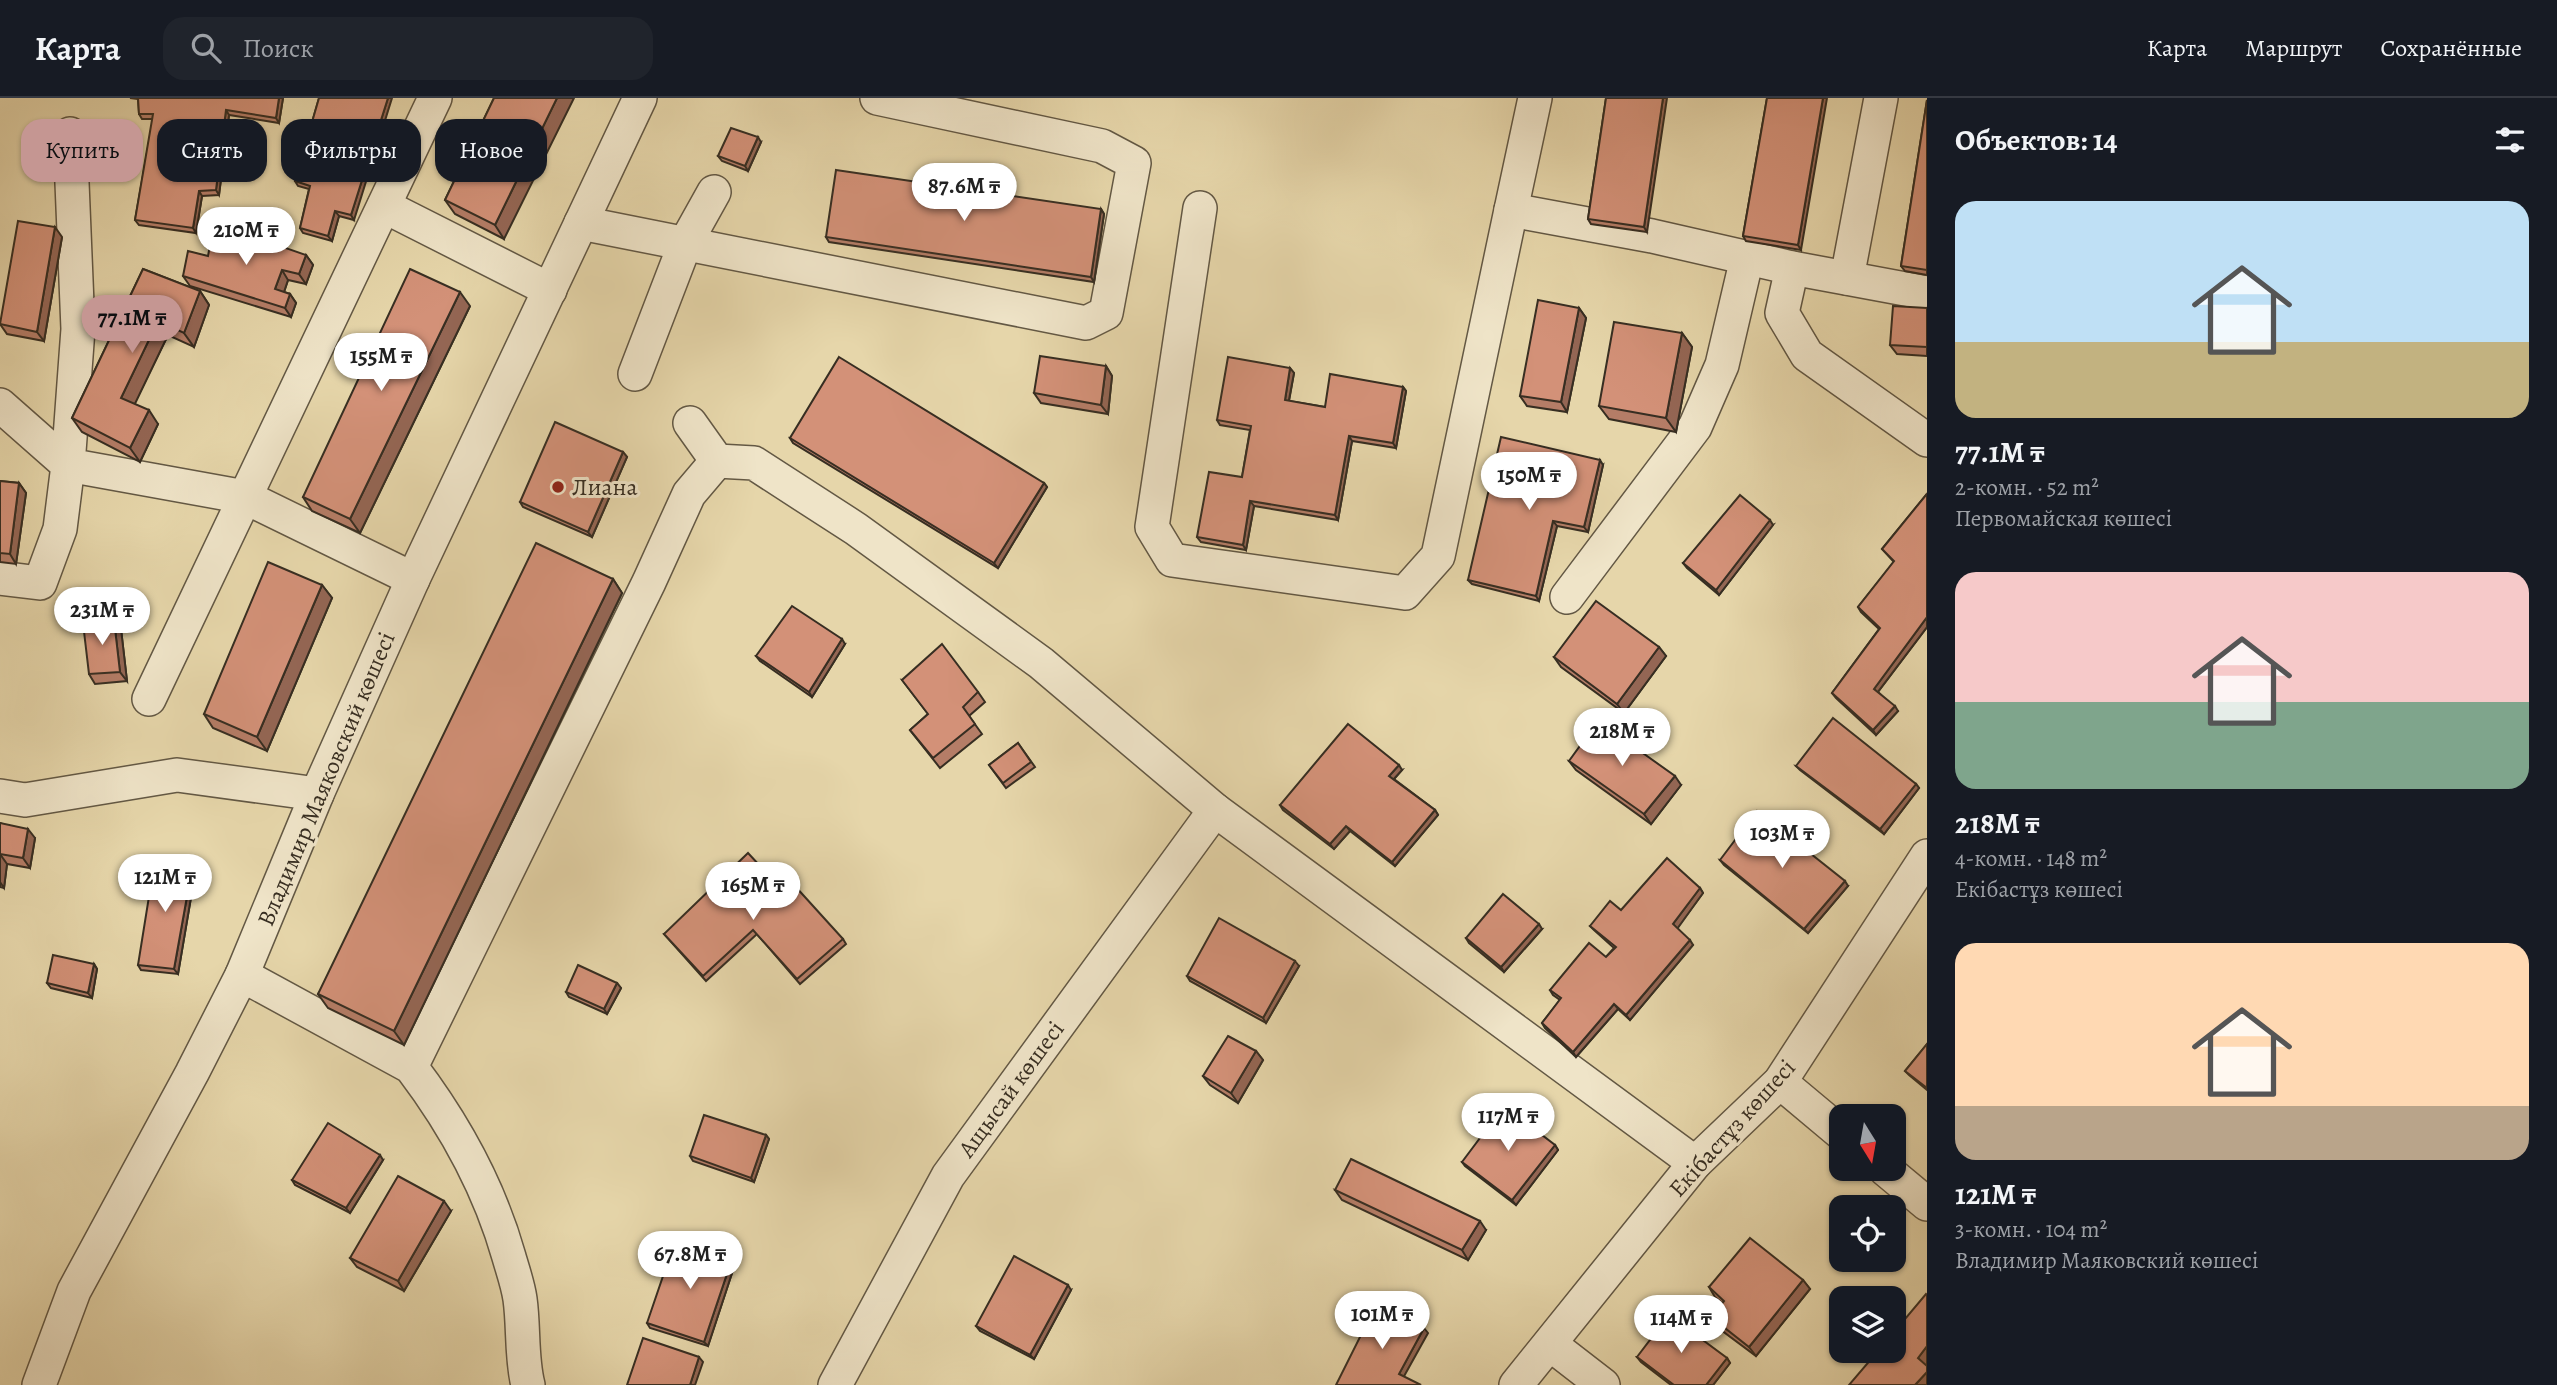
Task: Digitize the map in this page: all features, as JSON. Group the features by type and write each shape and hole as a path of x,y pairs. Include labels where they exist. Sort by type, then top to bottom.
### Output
{"street":[{"path":"149,699 436,98"},
{"name":"Владимир Маяковский көшесі","path":"39,1385 74,1291 242,975 317,794 413,579 640,98"},
{"path":"581,223 1086,323 1106,313 1135,163 1102,146 877,98"},
{"path":"1200,208 1152,527 1171,561 1405,593 1438,556 1535,98"},
{"path":"1847,278 1881,98"},
{"path":"0,578 40,583 60,529 68,466 78,329 72,182"},
{"path":"635,374 685,244 714,192"},
{"path":"384,205 550,290"},
{"path":"1511,210 1927,293"},
{"path":"1567,597 1695,427 1722,365 1747,258"},
{"path":"1792,268 1782,313 1807,355 1927,440"},
{"path":"0,405 68,466 245,497 413,579"},
{"path":"690,423 717,461"},
{"path":"717,461 754,463 856,529 1041,663 1215,810 1695,1163"},
{"path":"411,1067 643,594 689,494 717,461"},
{"path":"0,796 25,800 177,775 317,794"},
{"name":"Ащысай көшесі","path":"835,1385 948,1176 1215,810"},
{"name":"Екібастұз көшесі","path":"1516,1385 1695,1163 1780,1082 1927,856"},
{"path":"242,975 411,1067 467,1150 487,1191 501,1229 520,1297 528,1385"},
{"path":"1780,1082 1829,1123"},
{"path":"1899,1181 1927,1204"},
{"path":"1550,1344 1603,1385"}],"building":[{"path":"138,98 279,98 276,118 226,110 225,119 157,119 157,182 217,182 216,190 199,191 193,228 135,220 153,114 139,114"},
{"path":"319,98 388,98 381,119 313,119"},
{"path":"494,98 557,98 547,119 484,119"},
{"path":"1606,98 1663,98 1644,227 1588,219"},
{"path":"1767,98 1823,98 1798,245 1743,236"},
{"path":"1927,100 1927,270 1901,266"},
{"path":"731,128 758,137 745,166 718,156"},
{"path":"836,170 1101,209 1091,277 826,237"},
{"path":"298,182 361,182 351,215 335,211 328,236 300,228 310,186"},
{"path":"454,182 516,182 495,225 445,200"},
{"path":"18,221 55,227 37,332 0,324"},
{"path":"234,230 306,255 299,274 282,270 275,289 290,294 285,308 183,276 188,251 208,256 211,240 230,243"},
{"path":"143,269 200,291 184,333 158,321 121,398 149,410 130,448 72,418"},
{"path":"410,269 460,292 350,519 303,497"},
{"path":"1538,300 1579,308 1561,402 1520,396"},
{"path":"1893,306 1927,308 1927,347 1890,345"},
{"path":"1614,322 1682,333 1666,418 1599,406"},
{"path":"1040,356 1106,366 1101,405 1034,393"},
{"path":"839,357 1044,483 994,563 790,438"},
{"path":"1228,357 1290,368 1285,400 1325,407 1330,374 1403,387 1393,443 1349,436 1335,515 1250,501 1243,545 1197,537 1209,472 1242,477 1251,426 1217,420"},
{"path":"555,422 623,452 588,532 520,502"},
{"path":"1501,437 1600,460 1584,527 1553,521 1536,596 1468,580"},
{"path":"0,481 19,483 10,554 0,553"},
{"path":"1740,495 1770,520 1716,590 1683,563"},
{"path":"1926,495 1927,617 1874,689 1895,706 1873,730 1832,693 1880,628 1858,607 1894,561 1882,549"},
{"path":"536,543 613,579 394,1031 318,994"},
{"path":"268,562 322,585 257,737 204,714"},
{"path":"1596,601 1659,647 1617,704 1554,657"},
{"path":"792,606 842,639 809,692 756,656"},
{"path":"114,620 120,672 89,674 83,623"},
{"path":"942,644 978,692 963,707 975,724 933,758 910,730 928,714 902,680"},
{"path":"1833,718 1916,784 1880,829 1796,766"},
{"path":"1598,721 1675,776 1644,814 1569,761"},
{"path":"1348,724 1399,765 1389,776 1435,810 1392,862 1346,826 1330,844 1280,805"},
{"path":"1018,743 1031,762 1003,783 989,765"},
{"path":"1757,811 1845,881 1804,929 1720,860"},
{"path":"0,823 28,829 23,858 0,854"},
{"path":"748,853 785,893 794,885 843,939 797,979 753,930 703,976 664,934"},
{"path":"1667,858 1700,888 1673,924 1690,940 1626,1015 1614,1004 1573,1052 1542,1023 1561,998 1550,990 1589,943 1606,957 1616,947 1590,926 1610,901 1621,910"},
{"path":"155,859 193,863 174,969 138,965"},
{"path":"1503,894 1539,924 1501,967 1466,938"},
{"path":"1219,918 1295,961 1263,1018 1187,976"},
{"path":"53,955 94,964 88,993 47,983"},
{"path":"578,965 617,983 604,1009 566,992"},
{"path":"1228,1036 1256,1051 1231,1093 1203,1076"},
{"path":"1927,1044 1927,1088 1905,1071"},
{"path":"1504,1106 1555,1145 1512,1200 1462,1162"},
{"path":"704,1115 766,1135 751,1178 690,1156"},
{"path":"328,1123 380,1155 346,1208 292,1180"},
{"path":"1351,1159 1480,1221 1462,1250 1335,1190"},
{"path":"398,1176 444,1201 398,1281 350,1258"},
{"path":"1750,1238 1803,1280 1749,1347 1711,1317 1724,1301 1709,1287"},
{"path":"675,1241 732,1259 704,1342 647,1323"},
{"path":"1014,1256 1068,1285 1030,1355 976,1326"},
{"path":"1926,1294 1927,1346 1918,1358 1927,1366 1927,1372 1915,1385 1849,1385 1868,1363 1906,1363 1906,1318"},
{"path":"1376,1305 1424,1328 1399,1374 1421,1385 1336,1385"},
{"path":"1669,1315 1727,1358 1706,1385 1674,1385 1637,1357"},
{"path":"643,1338 699,1357 690,1385 627,1385"}],"place":[{"name":"Лиана","path":"558,487"}]}
